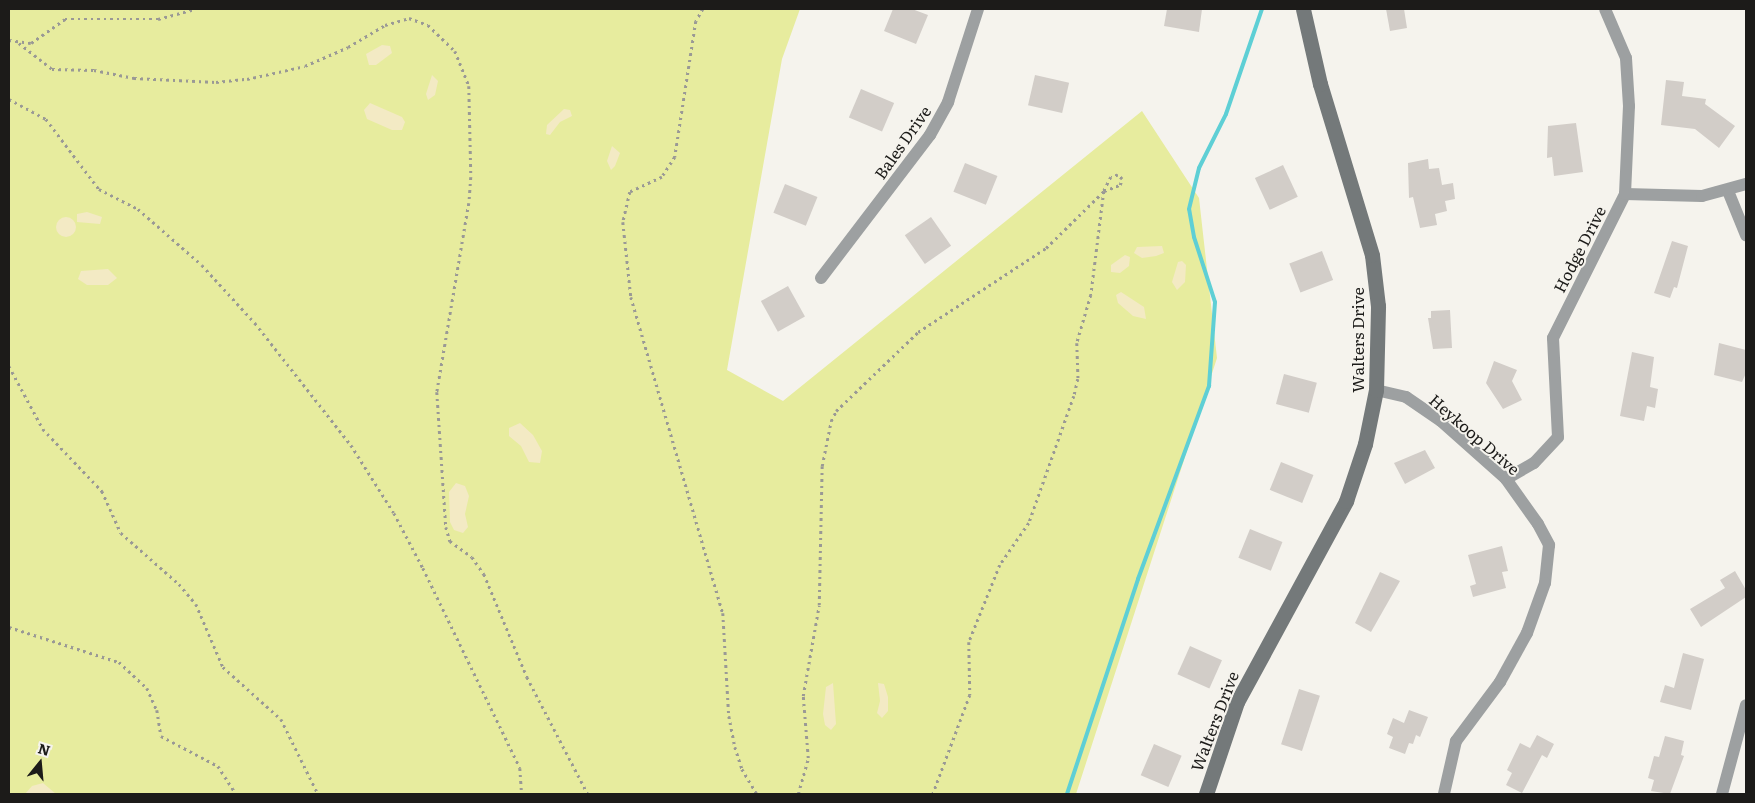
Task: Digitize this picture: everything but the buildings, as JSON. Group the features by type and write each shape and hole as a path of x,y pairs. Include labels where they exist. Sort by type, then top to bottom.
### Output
{"street":[{"name":"Bales Drive","path":"821,278 930,134 948,102 978,9"},
{"name":"Walters Drive","path":"1206,794 1237,702 1346,501 1365,444 1376,390 1378,306 1372,255 1320,84 1303,9"},
{"name":"Hodge Drive","path":"1506,479 1534,463 1558,437 1553,338 1624,194 1630,106 1626,58 1605,9"},
{"path":"1624,194 1702,196 1728,191 1746,184"},
{"path":"1728,191 1746,235"},
{"name":"Heykoop Drive","path":"1376,390 1406,397 1441,421 1506,479 1538,524 1549,546 1545,583 1527,634 1500,682 1456,741 1444,794"},
{"path":"1722,794 1746,705"}],"path":[{"path":"9,40 31,43 65,19 158,19 196,9"},
{"path":"703,9 696,21 675,157 662,177 630,192 623,222 631,297 723,613 729,716 735,747 742,769 758,794"},
{"path":"20,43 52,69 94,70 134,78 216,82 247,79 304,66 348,47 385,25 409,18 428,25 455,51 469,86 467,120 471,177 470,203 437,392 446,527 450,541 472,557 484,574 527,677 588,794"},
{"path":"9,99 46,119 99,189 138,208 202,265 255,323 351,445 394,513 516,759 523,783 522,794"},
{"path":"798,794 809,753 802,696 818,605 822,466 830,421 836,411 918,332 1046,248 1104,191 1111,177 1121,176 1120,185 1104,191"},
{"path":"933,794 970,695 969,642 1000,565 1029,523 1074,396 1078,379 1078,343 1091,295 1104,191"},
{"path":"9,366 43,429 102,491 121,532 196,604 223,667 261,698 290,731 318,794"},
{"path":"9,627 119,662 147,688 157,710 161,736 218,766 236,794"}],"green space":[{"path":"9,9 800,9 782,59 727,370 783,401 1142,111 1199,198 1217,358 1076,794 9,794"}],"sand":[{"path":"382,45 390,46 392,53 376,65 369,65 366,54"},
{"path":"432,75 438,81 435,95 428,100 426,94"},
{"path":"370,103 402,117 405,122 402,130 392,130 367,119 364,110"},
{"path":"564,109 570,110 572,116 560,122 550,135 546,134 547,125"},
{"path":"612,146 620,153 615,166 611,170 607,161"},
{"path":"87,212 102,217 100,224 77,222 77,214"},
{"path":"66,217 73,220 76,227 73,234 66,237 59,234 56,227 59,220"},
{"path":"1162,246 1164,253 1156,256 1142,258 1134,253 1137,247"},
{"path":"1125,255 1130,257 1129,266 1120,273 1111,272 1111,265"},
{"path":"1182,261 1186,265 1185,282 1177,290 1172,282 1178,262"},
{"path":"108,269 117,278 108,285 87,285 78,279 81,271"},
{"path":"1121,292 1144,307 1146,319 1133,316 1118,303 1116,295"},
{"path":"520,423 533,435 542,451 540,463 529,462 521,446 509,436 509,428"},
{"path":"456,483 465,486 469,496 465,514 468,527 463,533 454,530 450,522 449,492"},
{"path":"833,683 836,724 831,730 825,725 823,714 826,687"},
{"path":"878,683 884,684 888,697 888,711 882,718 877,713 880,701"},
{"path":"43,783 56,794 25,794 32,786"}],"waterway":[{"path":"1067,794 1138,579 1209,386 1215,302 1194,237 1189,209 1199,168 1226,114 1262,9"}]}
